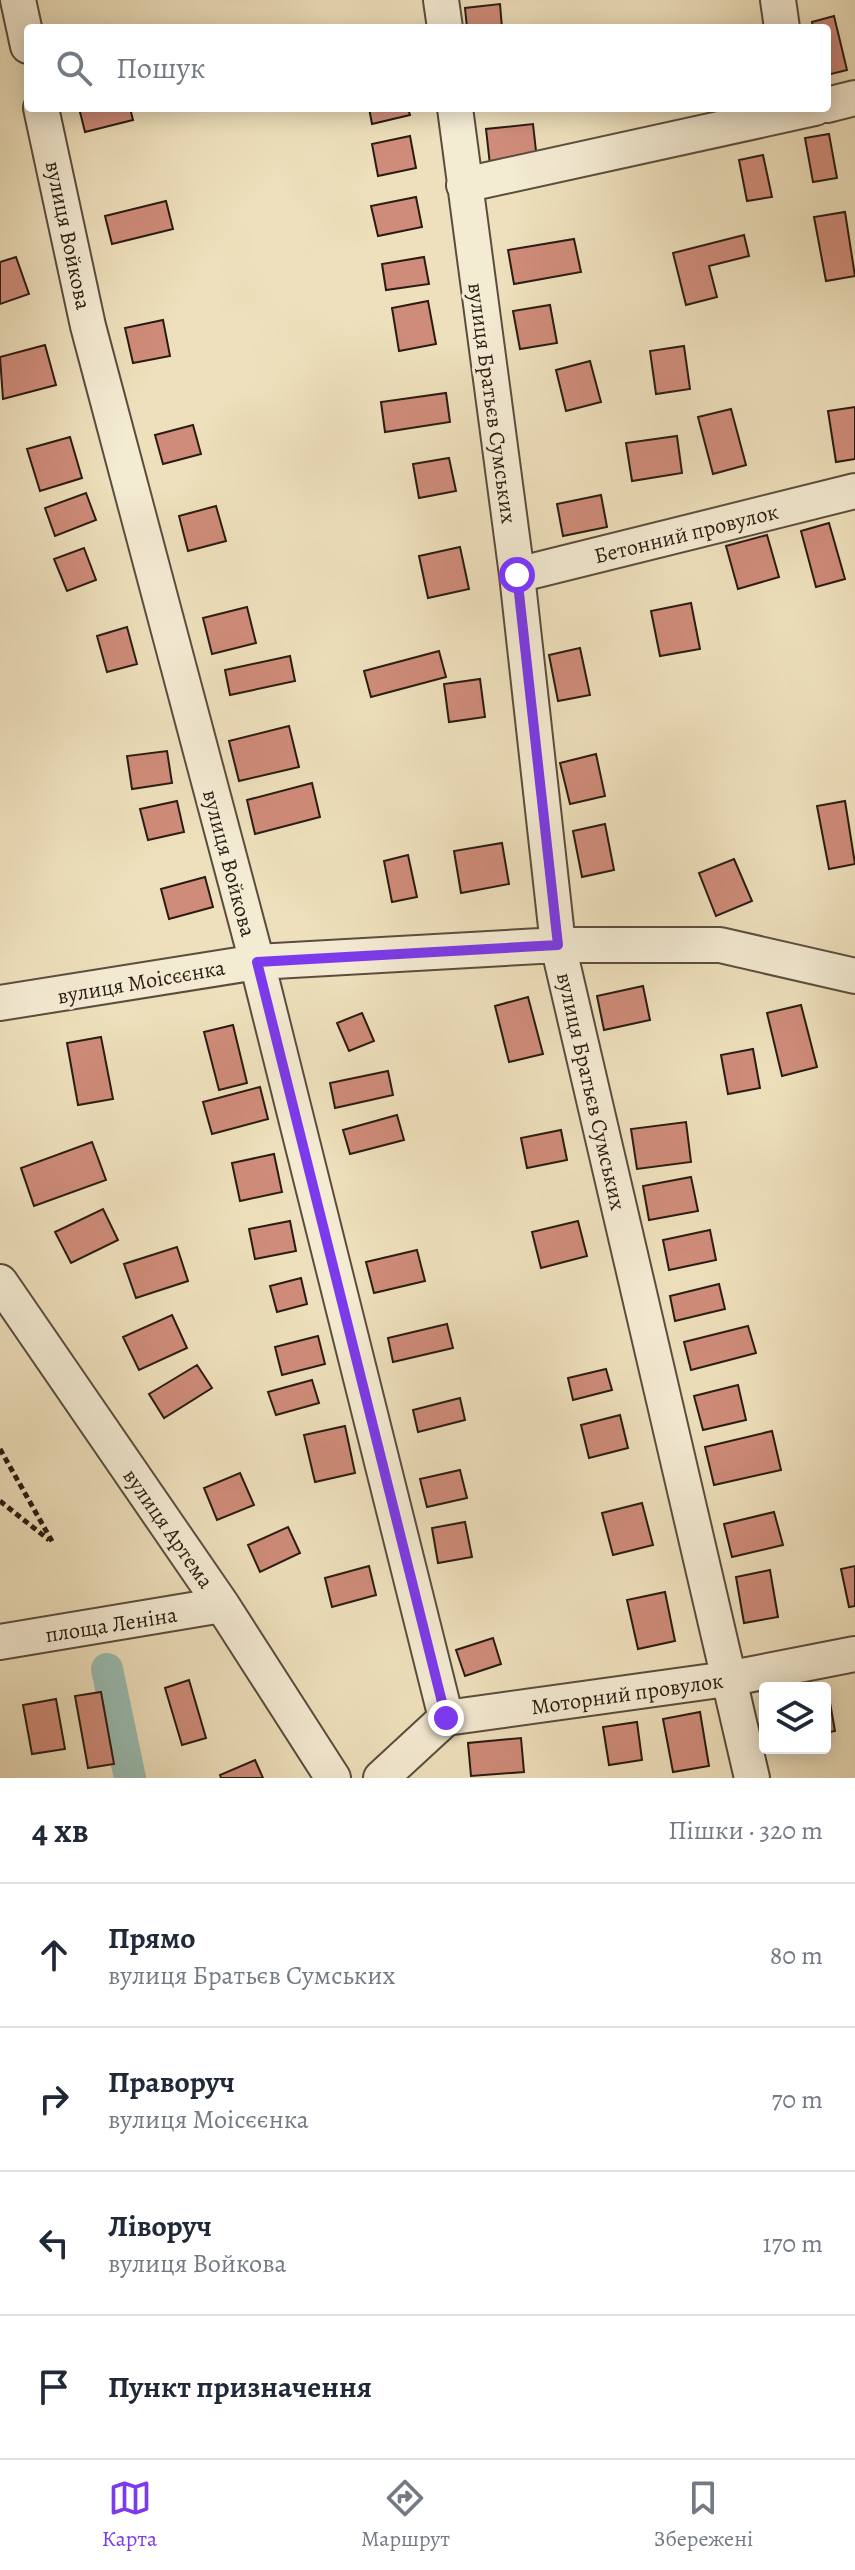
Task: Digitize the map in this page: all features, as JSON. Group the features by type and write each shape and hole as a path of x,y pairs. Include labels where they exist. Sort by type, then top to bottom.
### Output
{"street":[{"path":"18,0 24,28"},
{"path":"441,0 444,24"},
{"path":"778,0 781,24"},
{"path":"831,103 855,98"},
{"name":"вулиця Войкова","path":"42,112 88,326 257,962 446,1718"},
{"name":"вулиця Братьєв Сумських","path":"455,112 517,575 558,945 752,1778"},
{"path":"464,185 791,112"},
{"name":"Бетонний провулок","path":"517,575 855,491"},
{"name":"вулиця Моісєєнка","path":"0,1003 257,962 558,945 720,945 855,976"},
{"name":"вулиця Артема","path":"0,1282 222,1605 333,1778"},
{"name":"площа Леніна","path":"0,1642 222,1605"},
{"name":"Моторний провулок","path":"446,1718 727,1679 855,1654"},
{"path":"381,1778 446,1718"}],"path":[{"path":"0,1449 53,1543 0,1501"}],"building":[{"path":"500,4 502,24 467,24 465,8"},
{"path":"834,16 847,70 831,74 831,24 812,22"},
{"path":"80,112 131,112 133,120 85,132"},
{"path":"370,112 409,112 410,115 372,124"},
{"path":"533,124 537,160 490,165 486,129"},
{"path":"829,134 837,178 813,182 805,138"},
{"path":"410,136 416,168 378,176 372,144"},
{"path":"763,155 772,197 747,201 739,160"},
{"path":"416,197 422,227 378,236 371,206"},
{"path":"166,201 173,229 112,244 105,216"},
{"path":"845,212 855,276 826,281 814,217"},
{"path":"744,235 749,256 709,266 717,297 686,305 673,253"},
{"path":"574,239 581,272 514,284 508,250"},
{"path":"16,257 29,294 0,304 0,262"},
{"path":"424,257 429,284 386,290 382,264"},
{"path":"428,301 436,344 399,351 392,308"},
{"path":"550,305 557,343 520,349 513,311"},
{"path":"163,320 170,356 133,363 125,328"},
{"path":"45,345 56,385 3,399 0,357"},
{"path":"684,346 690,389 656,394 650,351"},
{"path":"590,361 601,402 566,411 556,370"},
{"path":"446,393 450,422 385,432 381,402"},
{"path":"855,407 855,459 836,462 828,411"},
{"path":"731,409 746,465 713,474 698,417"},
{"path":"193,425 201,454 163,464 155,435"},
{"path":"677,436 682,473 632,481 626,443"},
{"path":"70,437 82,478 40,491 27,449"},
{"path":"449,458 456,491 419,498 413,464"},
{"path":"86,493 96,520 55,536 45,508"},
{"path":"601,495 607,527 563,536 557,504"},
{"path":"216,506 226,541 188,551 179,516"},
{"path":"829,523 845,579 816,587 801,531"},
{"path":"767,535 779,577 738,589 726,546"},
{"path":"460,547 469,589 428,598 419,556"},
{"path":"84,548 96,580 67,591 54,559"},
{"path":"691,603 700,649 660,656 651,611"},
{"path":"247,607 256,643 212,654 203,618"},
{"path":"127,627 137,664 107,672 97,636"},
{"path":"580,648 590,695 558,701 549,655"},
{"path":"439,651 446,677 371,697 364,671"},
{"path":"290,656 295,681 230,695 225,670"},
{"path":"480,679 485,717 449,722 444,684"},
{"path":"289,726 299,767 239,781 229,741"},
{"path":"167,751 172,783 132,789 127,756"},
{"path":"596,754 605,796 570,804 560,763"},
{"path":"312,783 320,817 255,834 247,800"},
{"path":"177,801 184,832 148,840 140,809"},
{"path":"845,801 855,864 829,869 817,806"},
{"path":"605,824 614,870 582,877 573,831"},
{"path":"502,843 509,884 461,893 454,851"},
{"path":"408,855 417,897 392,902 384,861"},
{"path":"734,859 752,901 716,916 699,873"},
{"path":"205,877 213,907 169,919 161,889"},
{"path":"643,986 650,1020 604,1030 597,996"},
{"path":"528,997 543,1054 509,1062 495,1006"},
{"path":"801,1005 817,1067 782,1076 767,1013"},
{"path":"362,1013 374,1041 349,1051 337,1023"},
{"path":"233,1025 247,1083 219,1090 204,1032"},
{"path":"101,1037 113,1099 78,1105 67,1043"},
{"path":"753,1049 760,1088 728,1094 721,1055"},
{"path":"388,1071 393,1095 335,1108 330,1083"},
{"path":"260,1087 268,1119 212,1134 203,1102"},
{"path":"397,1115 404,1140 350,1154 343,1130"},
{"path":"686,1122 691,1162 637,1169 631,1129"},
{"path":"561,1130 567,1160 527,1168 521,1138"},
{"path":"92,1142 106,1180 34,1206 21,1168"},
{"path":"274,1154 282,1192 240,1201 232,1163"},
{"path":"691,1177 698,1211 649,1220 643,1186"},
{"path":"103,1209 118,1240 71,1263 55,1232"},
{"path":"290,1221 296,1251 255,1259 249,1229"},
{"path":"578,1221 587,1256 541,1268 532,1232"},
{"path":"710,1230 716,1260 669,1270 663,1240"},
{"path":"177,1247 188,1281 136,1298 124,1264"},
{"path":"417,1250 425,1281 374,1293 366,1262"},
{"path":"301,1278 307,1304 277,1312 270,1286"},
{"path":"719,1284 725,1309 675,1321 670,1296"},
{"path":"172,1315 187,1348 139,1370 123,1337"},
{"path":"447,1324 453,1348 393,1362 388,1338"},
{"path":"748,1326 756,1353 691,1370 684,1342"},
{"path":"318,1336 325,1364 282,1375 275,1347"},
{"path":"197,1365 212,1388 164,1418 149,1394"},
{"path":"606,1369 612,1390 573,1400 568,1378"},
{"path":"312,1380 319,1403 276,1415 268,1392"},
{"path":"738,1385 746,1420 703,1430 694,1396"},
{"path":"460,1398 465,1420 418,1432 413,1410"},
{"path":"620,1415 628,1448 589,1458 581,1425"},
{"path":"345,1426 355,1473 315,1482 304,1435"},
{"path":"772,1431 781,1470 714,1485 705,1447"},
{"path":"460,1470 467,1498 427,1507 420,1479"},
{"path":"240,1473 254,1505 217,1520 204,1488"},
{"path":"642,1503 653,1545 613,1555 602,1513"},
{"path":"774,1512 783,1545 732,1557 724,1524"},
{"path":"465,1522 472,1557 438,1563 432,1528"},
{"path":"288,1527 300,1553 260,1572 248,1545"},
{"path":"369,1566 376,1595 332,1607 325,1578"},
{"path":"855,1566 855,1606 849,1607 841,1569"},
{"path":"770,1570 778,1617 744,1623 736,1577"},
{"path":"665,1592 675,1641 638,1649 627,1600"},
{"path":"493,1638 501,1664 465,1676 456,1650"},
{"path":"189,1680 206,1738 182,1745 165,1688"},
{"path":"101,1692 114,1764 88,1768 75,1696"},
{"path":"56,1699 65,1749 32,1754 23,1705"},
{"path":"831,1708 835,1731 831,1732"},
{"path":"700,1712 709,1766 673,1772 663,1719"},
{"path":"637,1722 642,1760 609,1765 603,1727"},
{"path":"521,1738 524,1772 471,1776 468,1743"},
{"path":"255,1760 263,1778 221,1778 220,1775"}],"waterway":[{"path":"107,1669 130,1778"}],"route":[{"path":"446,1718 257,962 558,945 517,575"}]}
